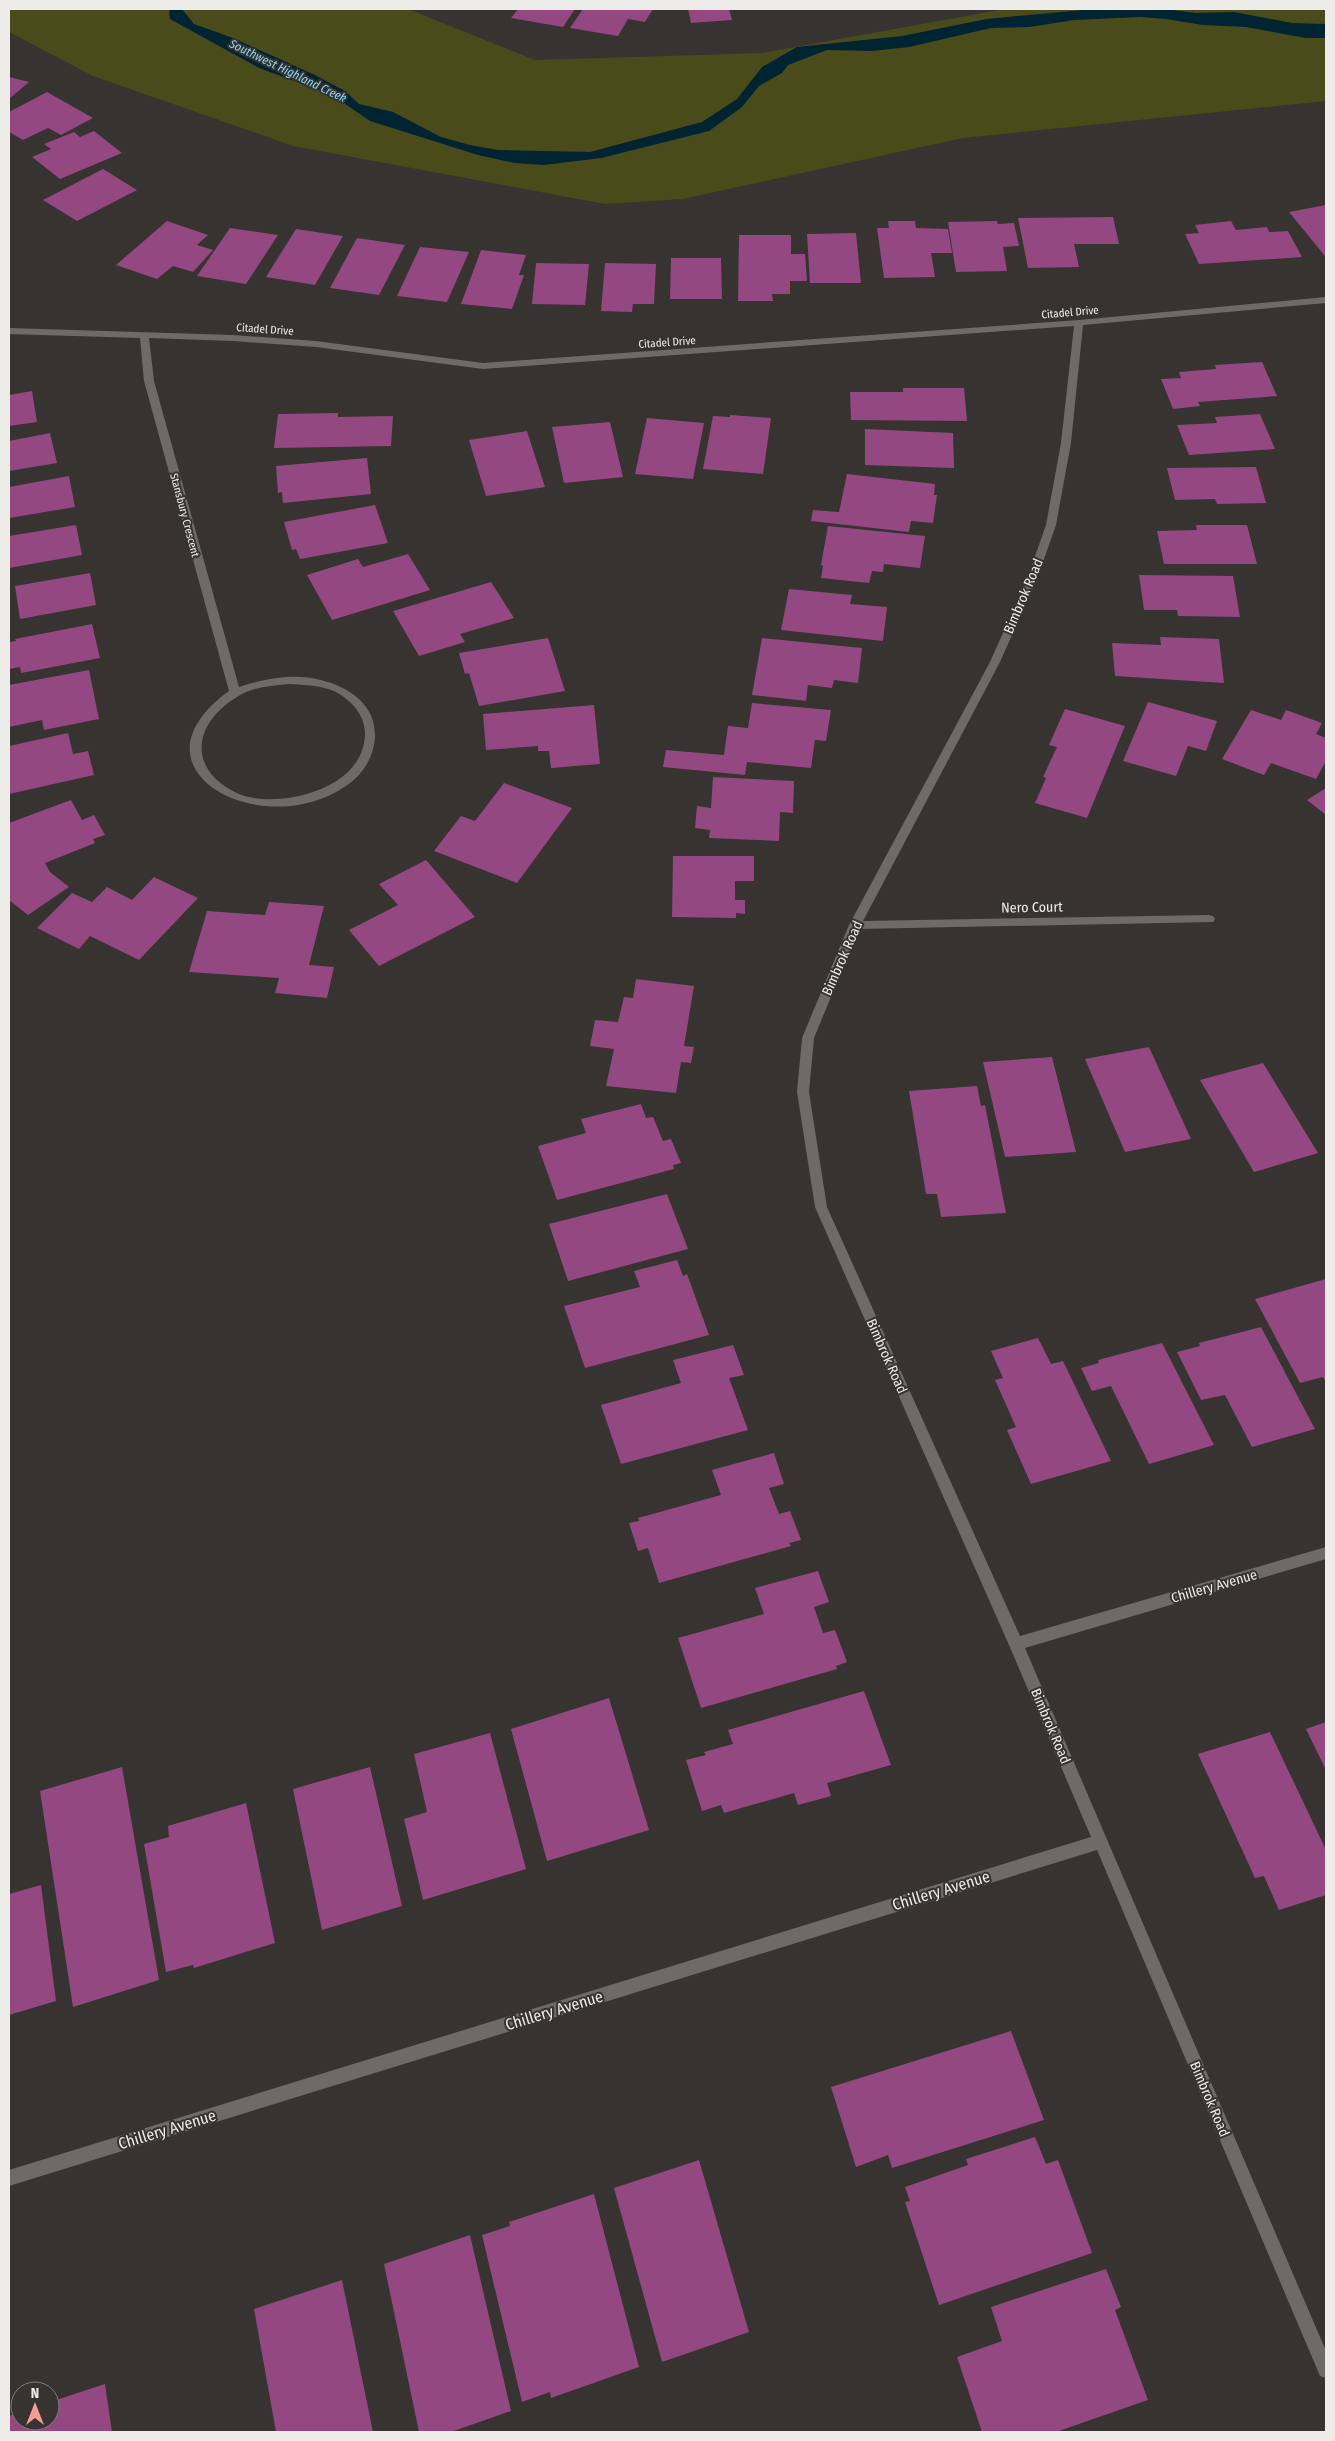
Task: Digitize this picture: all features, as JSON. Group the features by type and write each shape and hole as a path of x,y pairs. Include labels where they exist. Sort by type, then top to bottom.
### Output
{"street":[{"name":"Citadel Drive","path":"9,331 234,338 316,344 482,366 1079,323 1326,300"},
{"name":"Bimbrok Road","path":"1079,323 1066,443 1051,525 1032,579 995,662 855,925 808,1038 803,1092 821,1207 1016,1644 1326,2370"},
{"name":"Stansbury Crescent","path":"144,336 148,381 234,693"},
{"path":"288,680 315,682 339,690 358,703 369,720 372,740 365,760 350,778 328,792 299,801 268,804 239,798 216,786 200,769 194,749 199,728 213,709 234,693 260,684 288,680"},
{"name":"Nero Court","path":"855,925 1209,918"},
{"name":"Chillery Avenue","path":"1016,1644 1326,1553"},
{"name":"Chillery Avenue","path":"9,2178 1100,1842"}],"shaded area":[{"path":"9,9 408,9 535,60 762,53 1005,9 1326,9 1326,101 963,138 683,199 605,204 293,146 93,76 9,32"}],"water":[{"name":"Southwest Highland Creek","path":"169,9 182,9 194,24 233,38 315,75 345,91 359,104 393,112 441,137 498,150 590,152 702,122 737,99 762,67 797,47 902,36 987,19 1094,9 1165,9 1196,13 1234,12 1292,23 1326,24 1326,38 1306,38 1246,27 1203,25 1140,17 1074,20 1029,27 991,28 909,47 872,51 827,50 788,65 782,73 759,86 742,107 709,131 601,158 544,165 515,163 478,155 370,121 332,95 259,68 170,19"}],"building":[{"path":"518,9 575,9 563,27 511,18"},
{"path":"583,9 653,9 645,22 628,19 618,36 570,28"},
{"path":"688,9 729,9 732,20 691,23"},
{"path":"9,77 29,82 9,99"},
{"path":"47,92 93,118 61,135 48,128 23,140 9,132 9,112"},
{"path":"94,131 122,153 60,179 32,157 51,149 44,144 74,132 80,137"},
{"path":"103,169 137,190 77,221 43,200"},
{"path":"1326,205 1326,256 1325,256 1289,212"},
{"path":"1113,217 1119,244 1074,244 1079,267 1028,268 1018,218"},
{"path":"167,221 208,235 197,245 213,250 193,272 173,266 157,279 116,265"},
{"path":"888,221 915,221 916,228 948,229 952,253 931,253 935,277 884,278 877,228 889,228"},
{"path":"997,221 998,224 1014,223 1019,246 1003,247 1007,271 956,272 948,222"},
{"path":"1231,221 1236,230 1267,227 1269,232 1288,231 1302,257 1199,264 1185,234 1199,233 1195,225"},
{"path":"230,228 278,235 246,284 197,276"},
{"path":"296,229 343,236 315,285 266,277"},
{"path":"856,233 861,283 810,283 807,234"},
{"path":"739,235 791,235 791,254 805,254 807,281 790,281 790,294 772,294 773,301 738,301"},
{"path":"357,238 405,245 379,295 330,288"},
{"path":"420,247 469,252 447,302 397,296"},
{"path":"481,250 526,255 519,275 524,275 512,309 461,304"},
{"path":"671,258 721,258 722,299 670,299"},
{"path":"536,263 589,264 585,305 532,304"},
{"path":"605,263 656,264 654,304 633,304 632,312 601,311"},
{"path":"1262,362 1277,396 1198,402 1200,406 1173,409 1161,379 1181,378 1179,372 1216,369 1215,365"},
{"path":"903,388 964,388 967,421 851,420 850,392 903,392"},
{"path":"32,391 37,422 9,426 9,395"},
{"path":"338,413 338,417 393,416 391,446 274,448 278,414"},
{"path":"1260,414 1275,449 1189,455 1177,425 1217,423 1215,417"},
{"path":"730,415 771,418 763,474 703,469 713,416 730,417"},
{"path":"647,418 704,423 693,479 635,474"},
{"path":"610,422 623,477 564,483 552,427"},
{"path":"865,429 953,433 954,468 865,465"},
{"path":"527,431 545,487 486,496 469,440"},
{"path":"50,433 57,463 9,471 9,441"},
{"path":"367,458 371,494 283,503 282,492 278,493 276,466"},
{"path":"1256,467 1266,503 1217,504 1215,499 1175,500 1167,468"},
{"path":"847,474 935,484 934,495 937,495 933,523 911,521 909,532 811,521 813,510 839,512"},
{"path":"69,476 75,507 9,518 9,487"},
{"path":"375,505 388,543 300,559 296,549 292,550 284,522"},
{"path":"76,525 82,555 9,568 9,536"},
{"path":"1196,525 1247,525 1257,564 1164,564 1157,531 1197,530"},
{"path":"828,526 925,536 920,568 884,564 883,572 872,571 869,583 821,578 823,566 821,565"},
{"path":"408,554 430,590 332,620 307,575 358,559 363,567"},
{"path":"90,573 96,605 20,619 15,586"},
{"path":"1139,575 1233,576 1240,617 1178,616 1177,610 1144,610"},
{"path":"491,582 514,618 460,634 465,642 419,656 393,611"},
{"path":"789,589 852,595 850,604 887,607 883,641 781,630"},
{"path":"92,624 100,658 21,673 20,667 9,669 9,642 16,641 15,639"},
{"path":"1160,637 1219,639 1224,683 1115,676 1112,643 1161,645"},
{"path":"548,638 565,691 479,706 469,673 465,674 459,653"},
{"path":"762,638 862,648 858,683 834,680 832,688 808,685 806,701 752,695"},
{"path":"89,670 99,719 44,730 42,720 9,727 9,685"},
{"path":"1148,702 1217,721 1206,751 1188,746 1176,776 1123,761"},
{"path":"752,703 831,710 826,741 815,740 811,768 747,762 745,775 663,767 666,750 724,755 728,726 748,728"},
{"path":"594,705 600,764 551,768 549,751 538,751 538,746 486,750 483,714"},
{"path":"1065,709 1125,726 1087,818 1035,803 1046,778 1043,777 1057,747 1049,745"},
{"path":"1251,710 1281,720 1286,710 1322,723 1316,734 1326,738 1326,761 1316,779 1271,763 1264,775 1222,759"},
{"path":"68,733 73,754 88,751 94,775 9,794 9,746"},
{"path":"713,777 794,781 793,813 780,812 779,841 709,838 710,830 695,828 697,806 711,808"},
{"path":"504,783 572,808 517,883 434,851 461,816 475,821"},
{"path":"1326,788 1326,815 1307,800"},
{"path":"71,800 82,820 94,815 105,835 93,839 95,843 45,863 50,872 69,887 28,915 9,900 9,823"},
{"path":"673,856 754,856 754,881 735,881 735,900 745,900 745,914 736,913 736,918 672,917"},
{"path":"426,860 475,917 379,966 349,930 398,905 379,884"},
{"path":"154,877 198,898 139,960 90,936 79,949 37,928 72,893 92,902 107,887 132,900"},
{"path":"269,902 324,906 309,965 334,967 327,998 275,993 279,978 189,972 207,911 265,915"},
{"path":"636,979 694,986 684,1046 694,1047 691,1063 681,1062 676,1093 606,1086 614,1049 590,1046 595,1020 618,1022 624,997 633,998"},
{"path":"1149,1047 1191,1139 1125,1152 1085,1059"},
{"path":"1052,1057 1076,1152 1005,1157 983,1062"},
{"path":"1263,1063 1318,1153 1254,1172 1200,1080"},
{"path":"977,1086 981,1106 985,1105 1006,1213 941,1217 937,1194 926,1194 909,1091"},
{"path":"641,1104 646,1118 653,1117 663,1141 671,1139 681,1163 673,1165 674,1169 557,1200 538,1146 586,1133 581,1119"},
{"path":"667,1194 688,1249 568,1281 549,1224"},
{"path":"677,1260 683,1276 687,1274 709,1335 585,1368 564,1306 640,1287 634,1271"},
{"path":"1326,1279 1326,1382 1323,1377 1300,1383 1255,1299"},
{"path":"1261,1327 1315,1429 1252,1447 1225,1395 1201,1400 1177,1352 1200,1346 1199,1343"},
{"path":"1038,1338 1051,1364 1063,1361 1111,1461 1031,1484 1007,1430 1016,1427 995,1380 1003,1378 991,1351"},
{"path":"1162,1343 1214,1445 1149,1464 1111,1386 1092,1391 1081,1368 1099,1363 1098,1360"},
{"path":"733,1345 744,1375 729,1378 748,1430 621,1464 601,1405 681,1383 673,1360"},
{"path":"774,1453 784,1484 769,1488 779,1514 790,1511 801,1540 789,1543 791,1546 659,1583 648,1548 638,1551 629,1523 639,1521 638,1518 721,1495 712,1470"},
{"path":"818,1571 829,1602 814,1607 823,1633 835,1630 847,1662 836,1666 837,1669 701,1708 678,1638 764,1614 755,1588"},
{"path":"864,1691 891,1765 827,1783 831,1796 798,1805 794,1793 724,1813 721,1805 702,1811 686,1760 706,1755 704,1752 733,1744 728,1730"},
{"path":"609,1698 649,1830 547,1861 511,1729"},
{"path":"1326,1722 1326,1770 1306,1729"},
{"path":"1270,1732 1326,1850 1326,1895 1279,1910 1264,1876 1255,1878 1198,1754"},
{"path":"490,1733 526,1869 423,1900 404,1819 427,1812 414,1754"},
{"path":"122,1767 159,1980 73,2007 40,1791"},
{"path":"370,1767 402,1906 322,1930 293,1789"},
{"path":"246,1803 275,1943 194,1968 193,1965 166,1972 144,1844 169,1837 168,1826"},
{"path":"41,1885 56,2001 9,2015 9,1894"},
{"path":"1011,2031 1044,2120 892,2168 888,2155 856,2167 831,2087"},
{"path":"1035,2137 1046,2164 1058,2160 1092,2253 939,2305 905,2202 910,2201 905,2187 968,2165 966,2159"},
{"path":"699,2160 749,2332 662,2362 614,2188"},
{"path":"594,2194 639,2367 551,2398 550,2392 522,2402 482,2235 510,2226 509,2222"},
{"path":"470,2235 511,2411 451,2432 419,2432 384,2264"},
{"path":"1106,2269 1121,2307 1115,2310 1148,2400 1056,2432 982,2432 957,2357 1002,2341 991,2307"},
{"path":"342,2280 373,2432 276,2432 254,2309"},
{"path":"105,2384 112,2432 9,2432 10,2416 10,2431 60,2431 60,2399"}]}
